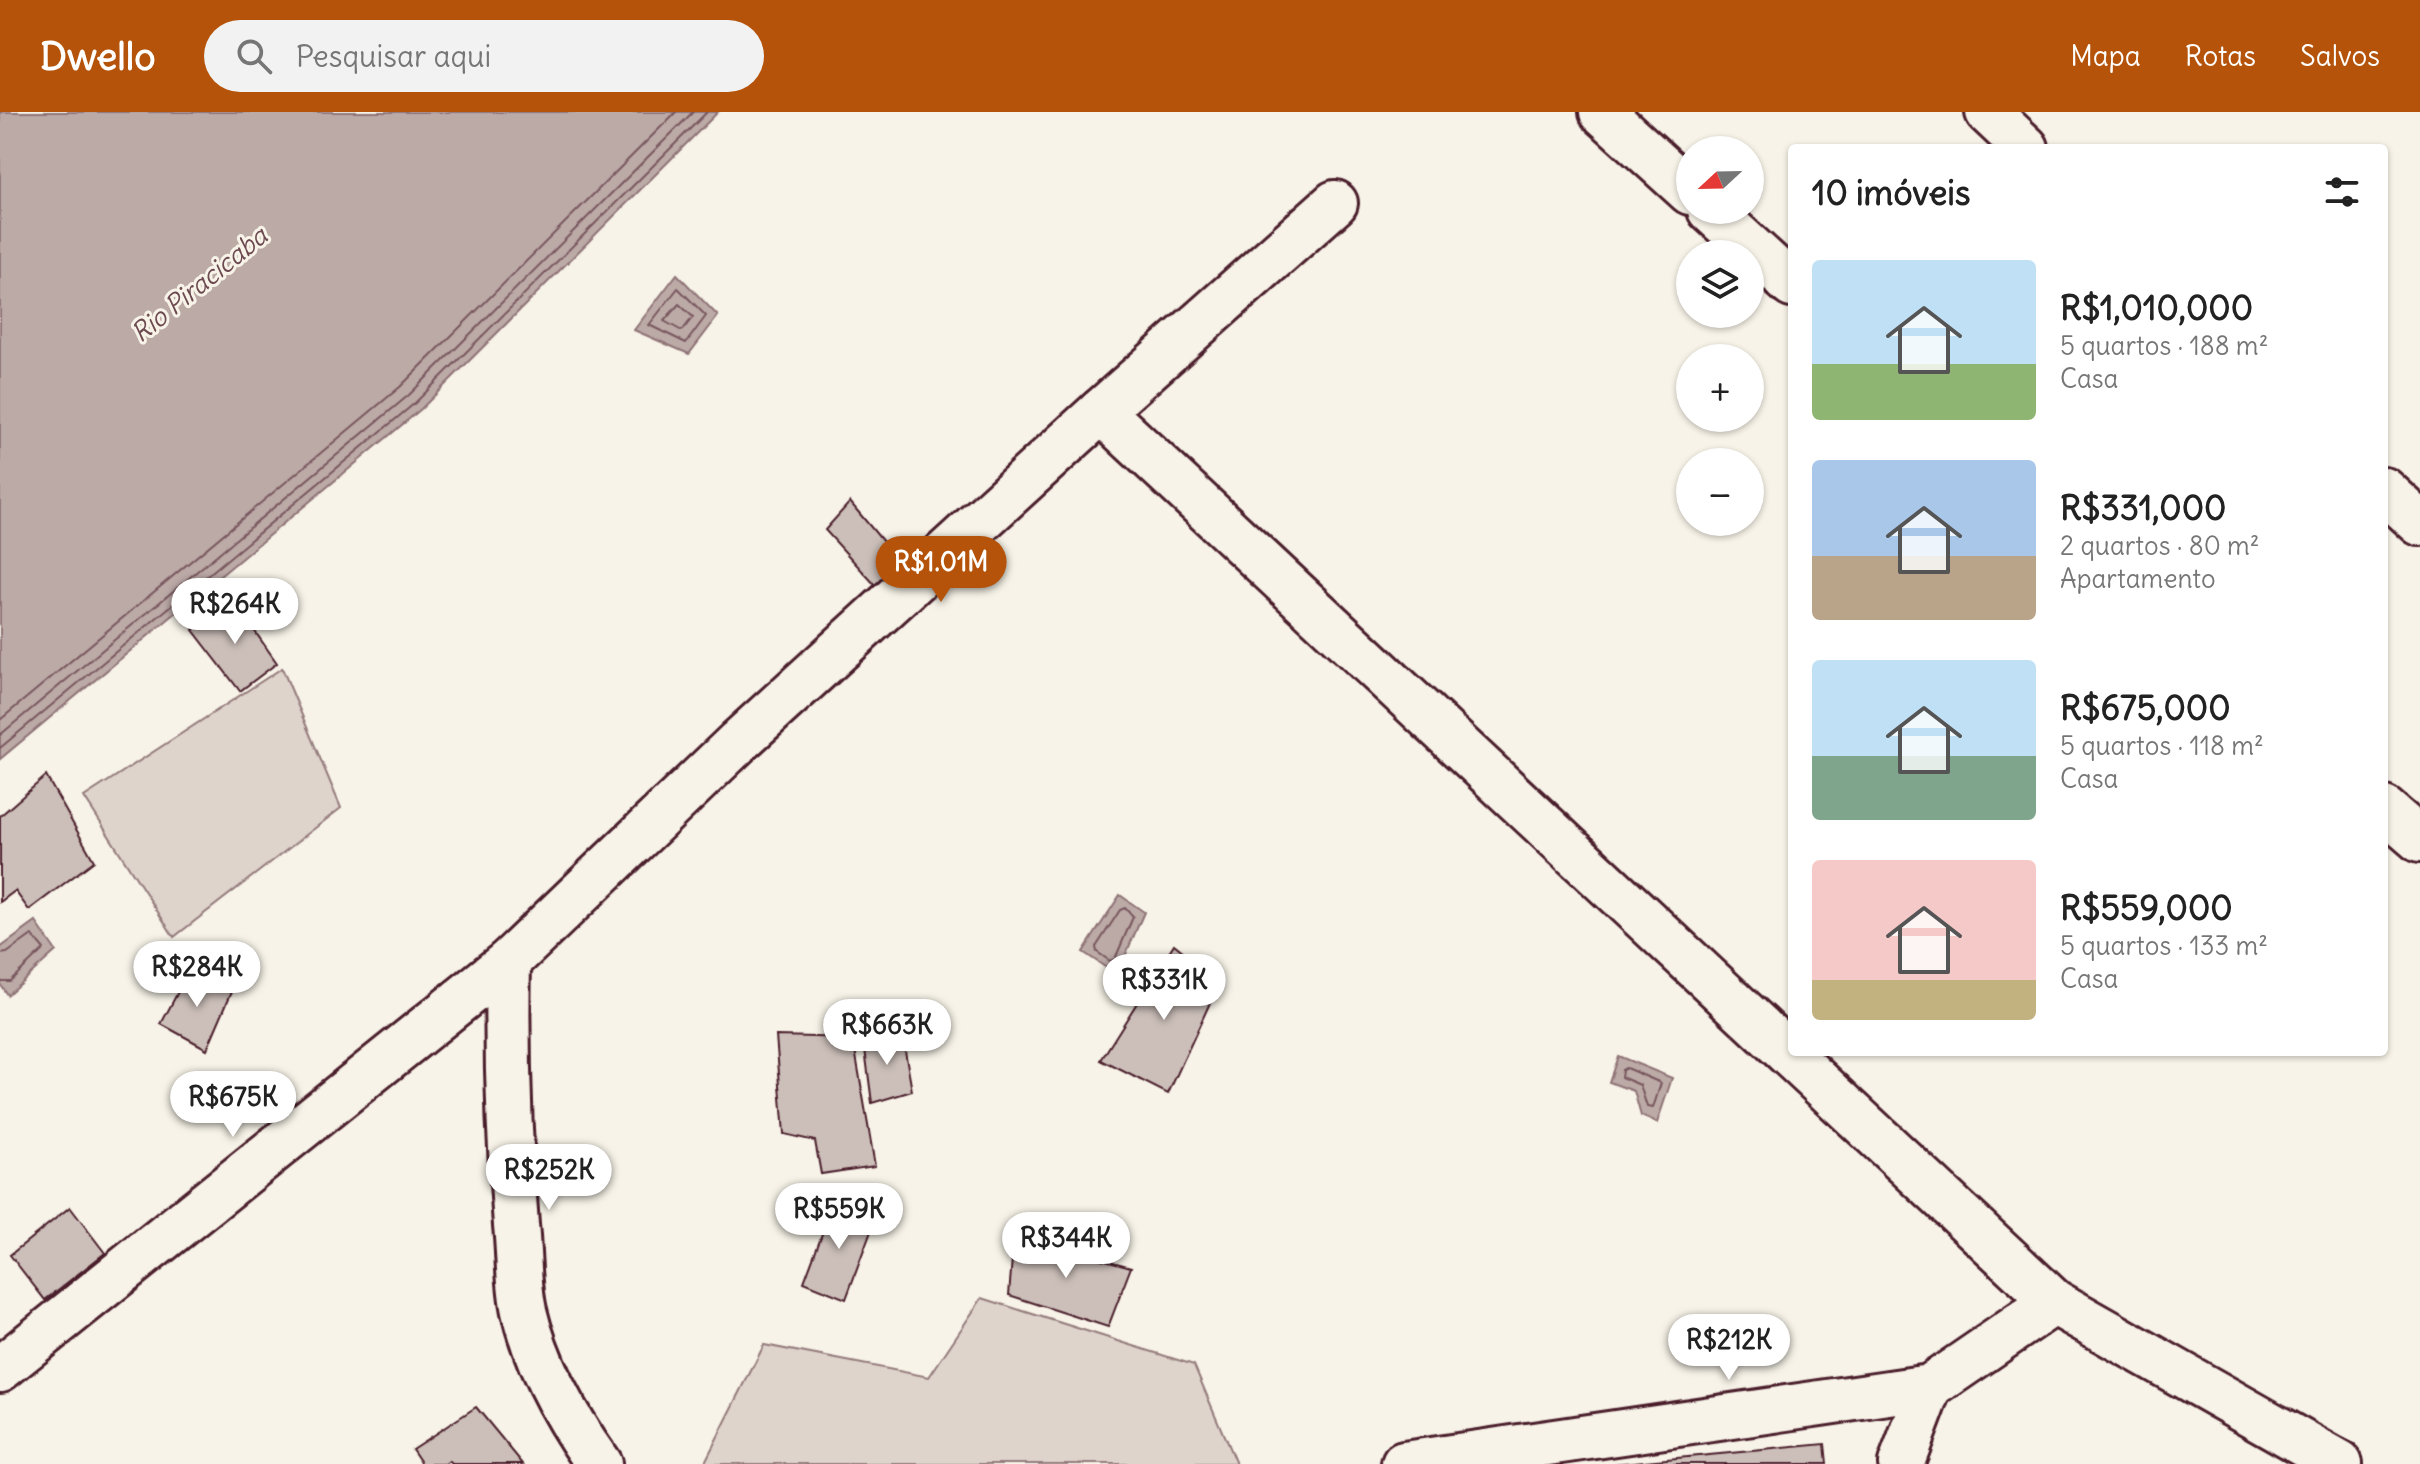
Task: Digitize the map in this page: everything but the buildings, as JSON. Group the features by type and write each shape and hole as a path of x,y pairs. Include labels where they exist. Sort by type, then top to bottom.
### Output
{"street":[{"path":"1602,112 1676,179"},
{"path":"1988,112 2022,144"},
{"path":"0,1369 508,962 738,742 1101,411 1335,203"},
{"path":"1725,224 1788,281"},
{"path":"1101,411 1788,1053"},
{"path":"2388,494 2420,523"},
{"path":"2388,812 2420,840"},
{"path":"508,962 507,1029 523,1309 541,1363 560,1406 599,1464"},
{"path":"1791,1056 2054,1302 2340,1464"},
{"path":"1404,1464 1930,1387 2054,1302"},
{"path":"1901,1464 1930,1387"}],"shaded area":[{"path":"282,668 341,808 174,937 84,797"},
{"path":"982,1298 1194,1365 1236,1464 704,1464 764,1345 929,1377"}],"water":[{"name":"Rio Piracicaba","path":"0,112 718,112 421,409 0,759"},
{"path":"677,274 718,316 689,354 634,330"},
{"path":"1120,895 1144,912 1117,975 1083,952"},
{"path":"36,922 56,951 7,995 0,984 0,948"},
{"path":"1618,1056 1672,1078 1657,1123 1641,1116 1634,1091 1609,1082"}]}
